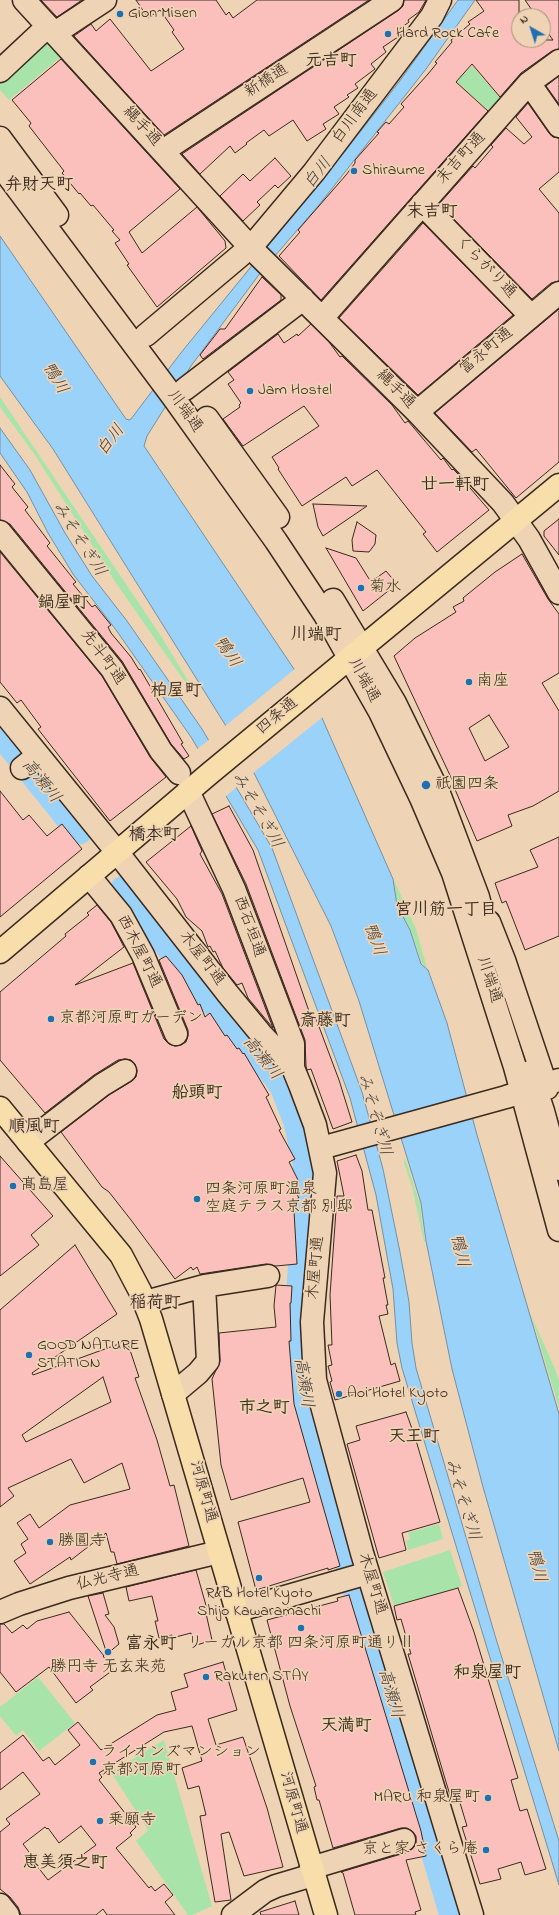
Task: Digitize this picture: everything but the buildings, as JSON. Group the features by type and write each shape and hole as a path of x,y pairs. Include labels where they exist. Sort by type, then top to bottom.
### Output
{"main road":[{"name":"四条通","path":"0,952 117,852 184,782 209,774 559,485"},
{"name":"河原町通","path":"0,1108 121,1255 136,1280 145,1302 326,1915"}],"street":[{"name":"縄手通","path":"24,0 258,252 303,299 323,317 417,412 503,503 516,520 559,593"},
{"path":"0,71 52,29 105,0"},
{"name":"新橋通","path":"163,151 392,0"},
{"name":"白川南通","path":"146,336 258,252 314,172 432,16 440,0"},
{"name":"末吉町通","path":"323,317 529,83 559,61"},
{"path":"529,83 559,126"},
{"name":"川端通","path":"0,138 239,461 288,532 356,652 380,712 412,777 453,873 485,969 541,1087 559,1230"},
{"name":"川端通","path":"0,165 227,470 325,615 356,652 395,703 438,791 478,897 504,960 541,1087 559,1169"},
{"name":"くらがり通","path":"422,204 530,315"},
{"name":"富永町通","path":"417,412 530,315 559,293"},
{"path":"185,389 303,299"},
{"name":"先斗町通","path":"0,532 112,668 161,750 184,782"},
{"name":"木屋町通","path":"0,708 30,761 117,852 228,994 261,1034 293,1068 315,1125 325,1173 312,1322 316,1380 364,1574 472,1915"},
{"name":"西石垣通","path":"184,782 234,889 293,1044 293,1068"},
{"name":"西木屋町通","path":"89,876 121,915 143,955 176,1034"},
{"path":"28,1142 102,1085 125,1071"},
{"path":"321,1148 541,1087 559,1123"},
{"path":"145,1302 204,1286 268,1276"},
{"path":"173,1394 198,1373 208,1361 204,1286"},
{"name":"仏光寺通","path":"0,1612 19,1604 69,1588 219,1552"},
{"path":"236,1611 364,1574"},
{"path":"236,1914 265,1891 276,1886 312,1871 404,1840"},
{"path":"0,1905 8,1915"}],"green space":[{"path":"47,39 63,55 9,100 0,90 0,82"},
{"path":"472,66 502,100 491,112 452,78 460,69 465,73"},
{"path":"0,397 161,636 198,697 196,698 116,583 35,455 0,407"},
{"path":"394,880 416,929 427,968 422,963 410,929 397,904"},
{"path":"405,1158 420,1204 425,1242 412,1187 404,1163"},
{"path":"531,1315 559,1381 559,1408"},
{"path":"439,1524 443,1539 408,1550 406,1541 410,1539 408,1533"},
{"path":"450,1550 462,1586 395,1608 383,1572"},
{"path":"38,1677 75,1723 39,1751 23,1730 16,1736 0,1716 0,1707"},
{"path":"164,1740 212,1906 192,1915 188,1915 136,1841 148,1830 111,1772"}],"water":[{"path":"458,0 475,0 426,69 319,205 261,272 191,366 147,436 144,446 294,669 322,718 393,879 397,905 410,930 421,964 428,970 447,1023 477,1135 559,1414 559,1751 483,1487 452,1369 426,1241 421,1203 359,1001 331,926 254,773 226,726 53,449 0,376 0,236 126,419 131,419 180,354 346,150 399,82"},
{"path":"0,428 30,470 65,533 92,576 127,621 202,729 272,848 362,1092 383,1169 400,1252 409,1302 412,1343 416,1368 497,1642 559,1841 559,1885 402,1368 397,1343 393,1289 376,1195 350,1098 258,850 191,737 116,630 73,574 48,533 27,492 0,453"}],"pier":[{"path":"296,668 324,716 252,774 224,727"},
{"path":"210,739 238,786 225,797 196,750"}],"waterway":[{"name":"高瀬川","path":"0,732 79,831"},
{"name":"高瀬川","path":"124,889 196,982 275,1075 283,1086 297,1122 306,1162 306,1194 297,1336 300,1390 349,1566 453,1915"}],"place":[{"name":"Gion Misen","path":"120,14"},
{"name":"Hard Rock Cafe","path":"388,34"},
{"name":"Shiraume","path":"354,171"},
{"name":"Jam Hostel","path":"250,391"},
{"name":"菊水","path":"361,588"},
{"name":"南座","path":"469,682"},
{"name":"祇園四条","path":"426,785"},
{"name":"京都河原町ガーデン","path":"51,1019"},
{"name":"髙島屋","path":"13,1186"},
{"name":"四条河原町温泉 空庭テラス京都 別邸","path":"197,1199"},
{"name":"GOOD NATURE STATION","path":"29,1355"},
{"name":"Aoi Hotel Kyoto","path":"339,1394"},
{"name":"勝圓寺","path":"50,1542"},
{"name":"R&B Hotel Kyoto Shijo Kawaramachi","path":"259,1578"},
{"name":"リーガル京都 四条河原町通りⅡ","path":"301,1628"},
{"name":"勝円寺 无玄来苑","path":"108,1652"},
{"name":"Rakuten STAY","path":"206,1677"},
{"name":"ライオンズマンション 京都河原町","path":"93,1762"},
{"name":"MARU 和泉屋町","path":"488,1798"},
{"name":"乗願寺","path":"100,1821"},
{"name":"京と家 さくら庵","path":"486,1850"}],"district":[{"name":"元吉町","path":"331,62"},
{"name":"弁財天町","path":"39,186"},
{"name":"末吉町","path":"432,213"},
{"name":"廿一軒町","path":"455,486"},
{"name":"鍋屋町","path":"63,604"},
{"name":"川端町","path":"316,636"},
{"name":"柏屋町","path":"176,692"},
{"name":"橋本町","path":"154,836"},
{"name":"宮川筋一丁目","path":"446,911"},
{"name":"斎藤町","path":"325,1022"},
{"name":"船頭町","path":"197,1094"},
{"name":"順風町","path":"34,1128"},
{"name":"稲荷町","path":"155,1304"},
{"name":"市之町","path":"264,1409"},
{"name":"天王町","path":"414,1438"},
{"name":"富永町","path":"151,1645"},
{"name":"和泉屋町","path":"487,1674"},
{"name":"天満町","path":"346,1727"},
{"name":"恵美須之町","path":"65,1864"}],"water label":[{"name":"白川","path":"319,174"},
{"name":"鴨川","path":"54,379"},
{"name":"白川","path":"112,441"},
{"name":"みそそぎ川","path":"78,540"},
{"name":"鴨川","path":"226,653"},
{"name":"みそそぎ川","path":"256,811"},
{"name":"鴨川","path":"373,940"},
{"name":"みそそぎ川","path":"373,1115"},
{"name":"鴨川","path":"458,1251"},
{"name":"みそそぎ川","path":"461,1500"},
{"name":"鴨川","path":"535,1566"}]}
